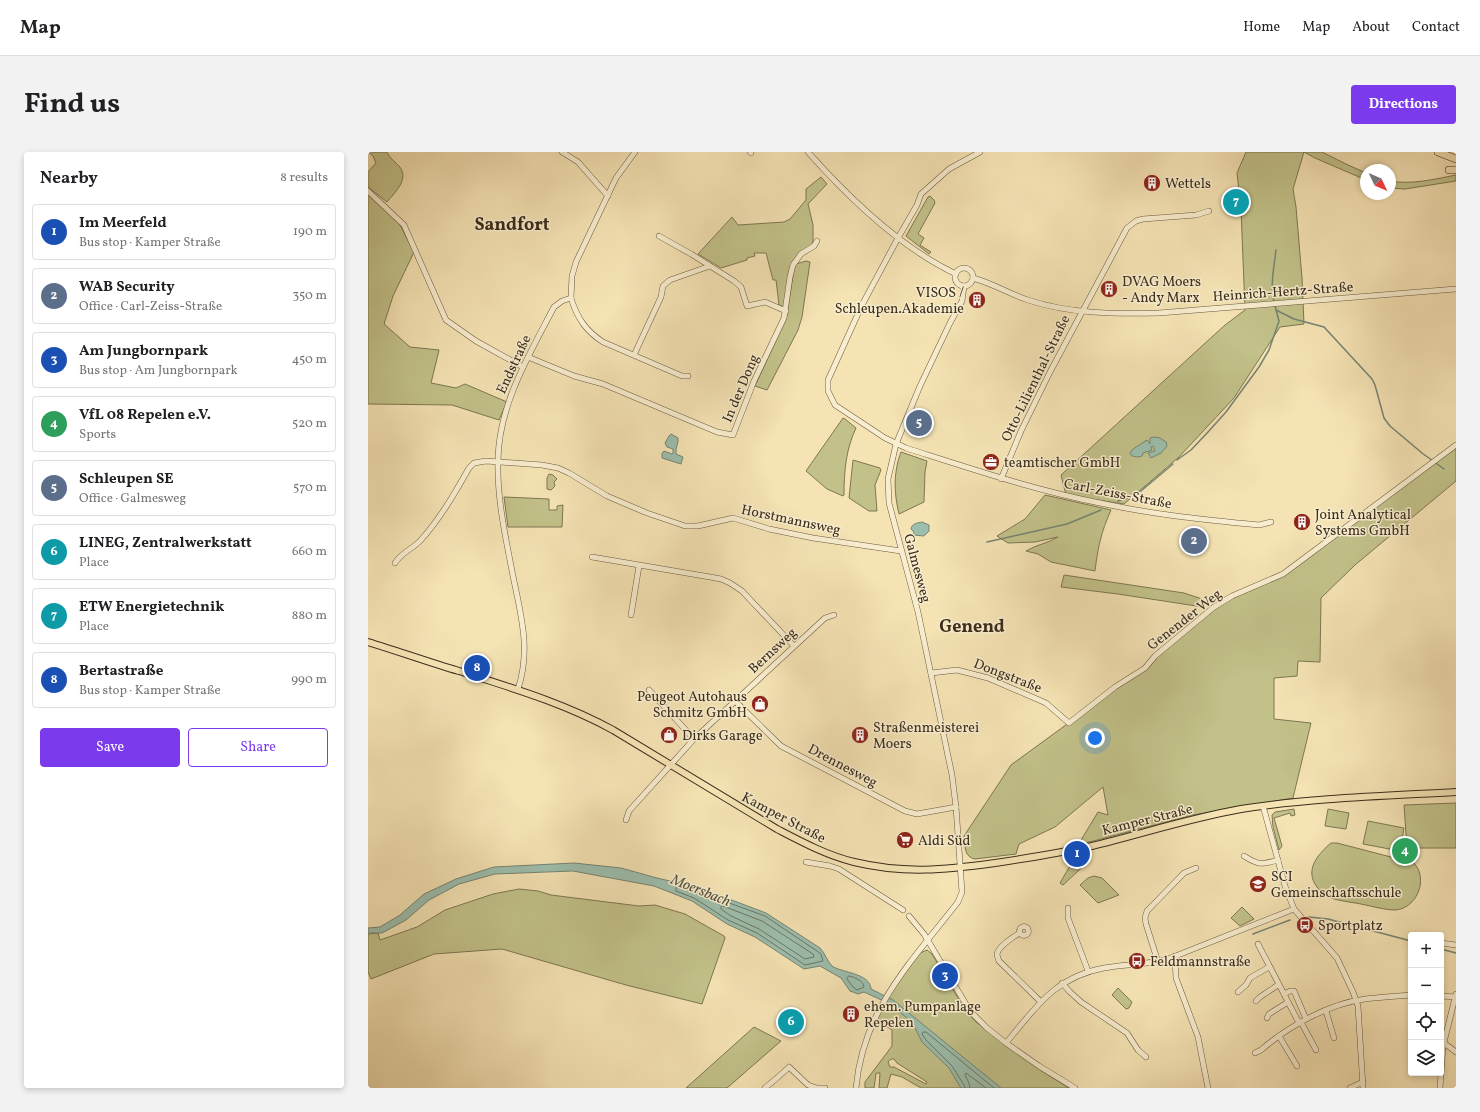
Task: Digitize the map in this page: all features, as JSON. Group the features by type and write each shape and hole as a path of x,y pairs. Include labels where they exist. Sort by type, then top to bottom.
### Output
{"highway":[{"path":"1438,152 1456,159"}],"main road":[{"name":"Kamper Straße","path":"368,642 518,689 560,704 593,719 804,844 858,863 899,869 960,868 1075,849 1178,822 1240,809 1340,799 1456,792"}],"street":[{"path":"562,152 578,162 608,196"},
{"path":"635,152 624,166 576,262 572,276 571,298 580,320 593,336 603,342 682,376 688,376"},
{"path":"808,152 853,199 898,238 924,256 956,274"},
{"name":"Carl-Zeiss-Straße","path":"980,152 946,171 921,194 917,205 862,305 828,380 828,391 835,405 896,444 1001,479 1106,504 1162,515 1259,525 1271,522"},
{"path":"368,191 404,225 446,320 476,341 523,367"},
{"name":"Otto-Lilienthal-Straße","path":"1001,479 1022,431 1082,311 1123,234 1130,224 1143,219 1202,214 1209,211"},
{"path":"659,236 734,281 741,287 747,306 765,302 786,310"},
{"name":"In der Dong","path":"528,358 574,376 603,384 718,432 733,435 754,381 782,324 786,310 793,265 801,254 814,246 817,241"},
{"path":"634,355 661,296 663,286 670,280 710,266"},
{"path":"961,268 968,269 972,273 973,278 969,285 961,286 956,282 956,274 961,268"},
{"name":"Heinrich-Hertz-Straße","path":"973,278 985,281 1009,294 1045,305 1112,314 1159,313 1456,289"},
{"name":"Galmesweg","path":"856,1088 860,1062 872,1023 888,994 906,968 960,899 962,886 952,775 914,596 889,503 888,479 896,444 920,386 962,301 964,286"},
{"name":"Endstraße","path":"518,689 525,655 525,633 502,508 498,462 500,439 506,411 523,367 554,307 562,301 571,298"},
{"name":"Genender Weg","path":"1069,722 1115,687 1144,668 1155,656 1214,607 1232,596 1283,574 1456,445"},
{"path":"395,563 400,556 420,541 428,531 447,506 469,468 474,463 498,462"},
{"name":"Horstmannsweg","path":"498,462 542,465 558,468 607,496 647,514 685,526 698,526 733,518 769,529 813,538 901,551"},
{"path":"592,557 722,579 742,591 794,646"},
{"path":"631,615 639,566"},
{"name":"Bernsweg","path":"626,820 629,811 694,739 825,618 834,615"},
{"name":"Dongstraße","path":"931,673 957,670 988,678 1046,702 1069,722"},
{"path":"649,690 694,739"},
{"name":"Drennesweg","path":"735,701 781,746 904,811 917,814 956,807"},
{"path":"1263,806 1285,886 1294,909 1337,958 1350,983 1358,1006 1363,1088"},
{"path":"1244,856 1259,864 1278,860"},
{"path":"806,862 830,866 843,871 903,910"},
{"path":"1158,962 1146,924 1145,918 1147,911 1184,873 1196,868"},
{"path":"1068,908 1068,918 1088,971"},
{"path":"1006,1043 1041,1002 1062,983 1088,971 1105,967 1158,962 1294,909"},
{"path":"909,916 924,934 970,1012 1006,1043 1039,1066 1075,1088"},
{"path":"1020,933 1014,936 999,949 997,953 998,957 999,960 1041,1002"},
{"path":"1444,943 1456,945"},
{"path":"1258,944 1278,985 1302,1021"},
{"path":"1175,956 1176,978 1198,1037 1208,1088"},
{"path":"1238,992 1246,985 1250,978 1269,967"},
{"path":"1062,983 1081,1002 1126,1032 1138,1050 1146,1057"},
{"path":"1256,1001 1278,985"},
{"path":"1284,994 1290,991 1294,992 1302,1021 1316,1050"},
{"path":"1255,1053 1302,1021 1326,1011 1364,999 1408,995"},
{"path":"1444,996 1456,996 1444,1041"},
{"path":"1267,1018 1269,1014 1288,1002"},
{"path":"1326,1011 1334,1038"},
{"path":"1279,1036 1297,1066"},
{"path":"1444,1046 1456,1052"},
{"path":"765,1088 776,1080 789,1067 806,1083 817,1088 825,1088"},
{"path":"1440,1088 1441,1076"},
{"path":"1350,1088 1363,1082"},
{"path":"802,1088 806,1083"}],"shaded area":[{"path":"368,152 387,152 402,171 403,176 400,185 387,202 368,187 368,172 376,163 373,156"},
{"path":"1246,152 1304,152 1293,189 1302,278 1304,324 1280,327 1234,398 1179,457 1124,504 1066,495 1061,475 1225,325 1245,310 1241,209 1237,173"},
{"path":"1304,152 1322,152 1360,170 1360,177"},
{"path":"1456,175 1456,181 1405,189 1396,188 1396,182 1432,180"},
{"path":"821,177 827,184 808,204 813,225 813,245 795,258 784,307 779,305 776,280 773,280 766,253 754,253 755,256 747,258 747,260 721,268 698,254 732,217 738,225 784,222 790,219 806,200 806,189"},
{"path":"368,195 399,223 414,252 393,296 384,324 410,347 439,350 431,383 456,388 465,384 507,402 499,420 452,405 368,404"},
{"path":"930,196 935,203 918,234 924,238 920,245 931,252 929,254 906,236 928,197"},
{"path":"806,261 810,262 802,317 798,330 767,390 755,386 786,319 796,264"},
{"path":"843,418 856,428 848,452 843,496 827,489 806,471"},
{"path":"1456,446 1456,481 1355,565 1321,598 1320,662 1298,661 1297,676 1274,678 1274,719 1311,723 1293,798 1193,815 1078,845 1098,812 1108,815 1103,787 1055,827 1019,844 1016,854 975,859 969,856 965,847 964,836 1011,765 1144,668 1214,607 1283,574"},
{"path":"901,452 927,461 924,502 899,514 895,483 898,460"},
{"path":"853,460 880,468 881,470 875,485 877,511 869,511 849,498"},
{"path":"549,474 553,475 557,479 554,482 555,486 551,490 547,489 547,478"},
{"path":"1045,495 1111,510 1100,540 1095,571 1051,562 1038,554 1026,551 1058,537 1035,542 1008,543 997,536 1025,519"},
{"path":"504,497 549,499 549,510 557,510 557,506 563,505 562,527 508,527"},
{"path":"1064,575 1184,593 1202,599 1203,607 1061,587"},
{"path":"1456,803 1456,848 1407,848 1404,805"},
{"path":"1294,809 1295,815 1291,816 1290,813 1274,818 1282,846 1279,850 1273,827 1272,815 1275,812"},
{"path":"1328,809 1349,813 1346,829 1325,826"},
{"path":"1368,821 1404,828 1400,851 1363,844"},
{"path":"1331,843 1337,843 1414,863 1419,870 1419,891 1412,902 1407,906 1395,910 1382,909 1325,896 1313,881 1312,869 1317,857"},
{"path":"1085,853 1090,860 1063,885 1060,883 1074,859"},
{"path":"1094,876 1102,878 1119,895 1098,903 1080,885 1088,878"},
{"path":"519,889 538,891 551,895 639,906 655,905 685,914 724,936 725,938 702,1004 626,985 502,949 434,954 371,979 368,972 368,934 378,933 380,940 417,927 445,910 493,894"},
{"path":"1242,907 1254,919 1240,926 1231,918"},
{"path":"927,950 932,954 965,1010 976,1022 1040,1070 1069,1088 921,1088 902,1077 891,1074 887,1088 879,1088 880,1073 876,1073 874,1088 865,1088 865,1082 892,1046 892,1030 876,1019 887,998 920,953","holes":["891,1059 894,1059 897,1063 927,1082 926,1084 894,1067 890,1067 888,1062"]},
{"path":"1118,988 1132,1002 1129,1008 1126,1009 1112,995"},
{"path":"754,1027 781,1041 727,1088 686,1088"}],"water":[{"path":"671,434 678,438 676,454 683,457 681,464 662,458 662,453 664,451 673,453 673,449 667,447 665,443"},
{"path":"1155,437 1166,442 1167,446 1161,453 1151,458 1148,453 1155,451 1153,446 1151,447 1152,450 1143,453 1142,456 1132,456 1130,453 1133,449 1147,440 1150,444 1150,438"},
{"path":"922,522 929,525 929,531 924,536 913,535 914,532 911,529 913,526"},
{"name":"Moersbach","path":"574,863 621,868 700,888 766,913 820,948 832,966 861,977 866,980 871,989 893,1000 1001,1088 961,1088 949,1068 922,1042 912,1022 888,1003 864,992 858,994 850,991 841,978 820,966 804,969 755,937 727,924 692,901 654,886 573,871 495,874 459,884 429,900 406,920 382,933 368,933 368,928 380,927 400,915 424,894 456,879 494,867"}],"waterway":[{"path":"1274,302 1272,283 1276,250"},
{"path":"1177,460 1191,450 1226,412 1259,367 1269,350 1279,321 1275,306"},
{"path":"1276,310 1294,319 1324,327 1372,379 1384,418 1390,426 1444,469"},
{"path":"1118,501 1135,496 1173,464"},
{"path":"987,542 1067,524 1101,510"},
{"path":"1309,917 1328,919 1408,940"},
{"path":"1253,934 1290,920"},
{"path":"1444,950 1456,953"}],"place":[{"name":"Wettels","path":"1152,183"},
{"name":"ETW Energietechnik","path":"1236,202"},
{"name":"DVAG Moers - Andy Marx","path":"1109,289"},
{"name":"VISOS / Schleupen.Akademie","path":"977,300"},
{"name":"Schleupen SE","path":"919,423"},
{"name":"teamtischer GmbH","path":"991,462"},
{"name":"Joint Analytical Systems GmbH","path":"1302,522"},
{"name":"WAB Security","path":"1194,541"},
{"name":"Bertastraße","path":"477,668"},
{"name":"Peugeot Autohaus Schmitz GmbH","path":"760,704"},
{"name":"Dirks Garage","path":"669,735"},
{"name":"Straßenmeisterei Moers","path":"860,735"},
{"name":"Aldi Süd","path":"905,840"},
{"name":"VfL 08 Repelen e.V.","path":"1405,851"},
{"name":"Im Meerfeld","path":"1077,854"},
{"name":"SCI Gemeinschaftsschule","path":"1258,884"},
{"name":"Sportplatz","path":"1305,925"},
{"name":"Feldmannstraße","path":"1137,961"},
{"name":"Am Jungbornpark","path":"945,976"},
{"name":"ehem. Pumpanlage Repelen","path":"851,1014"},
{"name":"LINEG, Zentralwerkstatt","path":"791,1022"}],"district":[{"name":"Sandfort","path":"512,224"},
{"name":"Genend","path":"972,626"}]}
